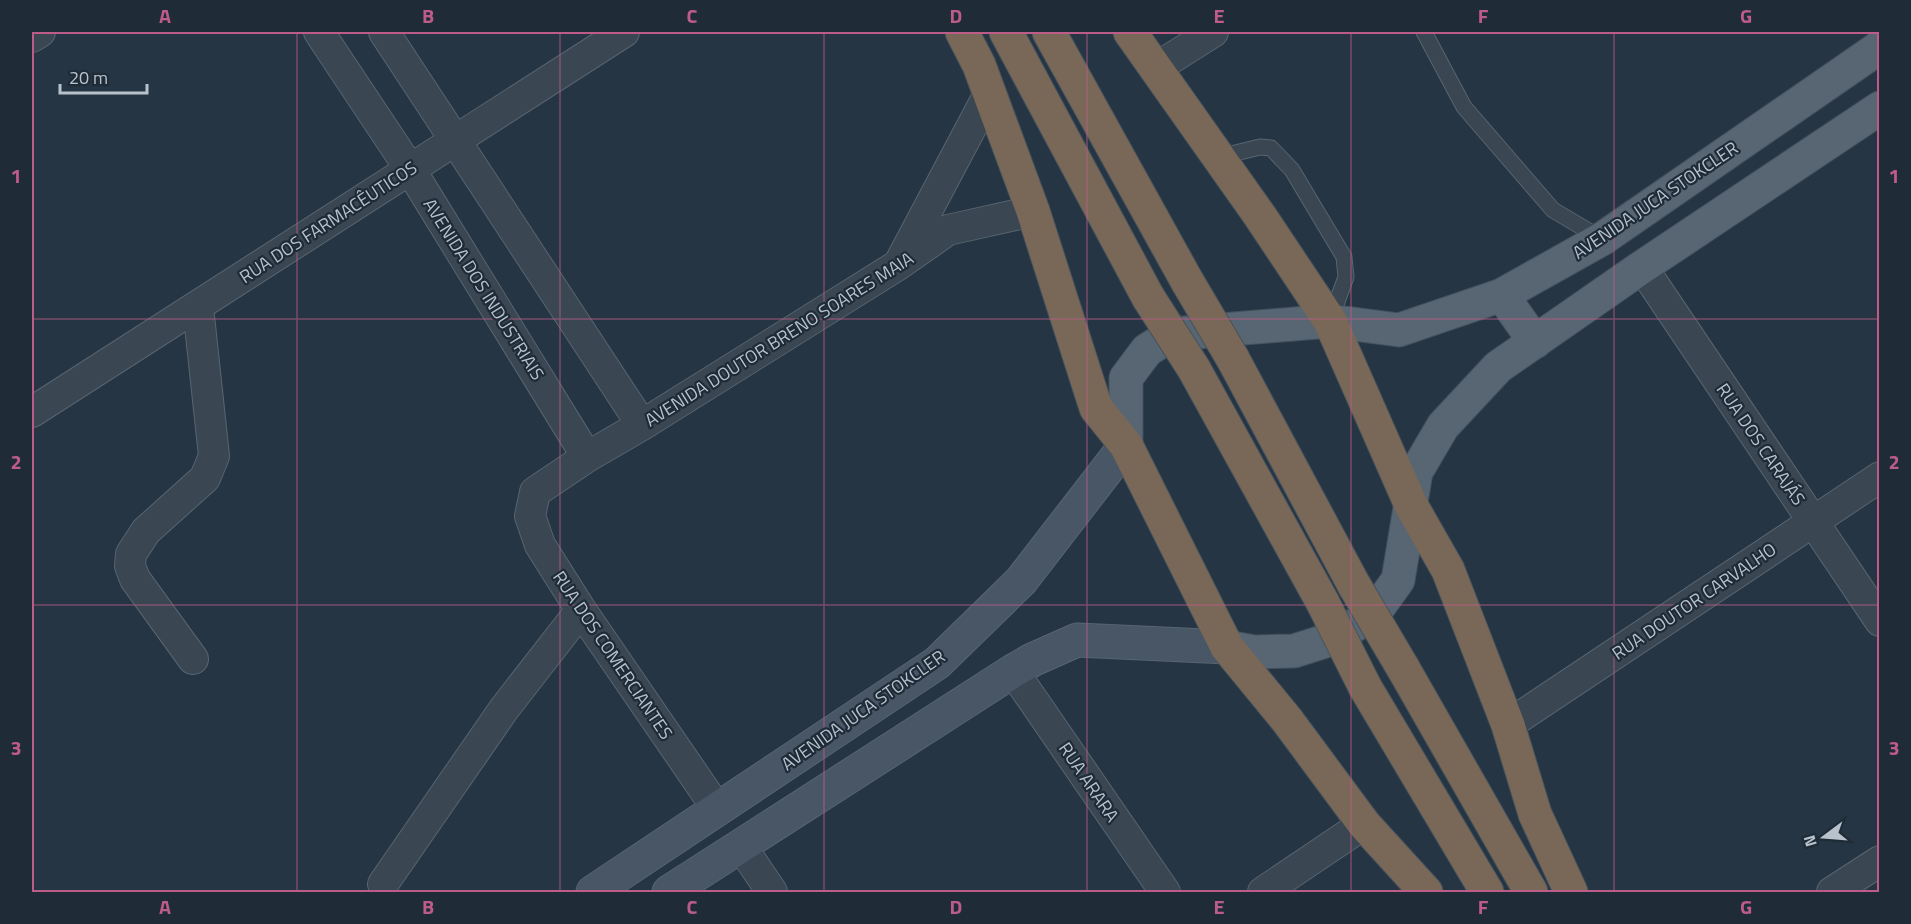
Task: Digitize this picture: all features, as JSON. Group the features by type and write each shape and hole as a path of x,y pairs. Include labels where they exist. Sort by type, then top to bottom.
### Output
{"highway":[{"path":"962,32 979,64 1033,211 1096,408 1126,445 1227,647 1287,720 1364,824 1426,892"},
{"path":"1006,32 1148,297 1194,369 1323,603 1365,687 1487,892"},
{"path":"1049,32 1187,281 1233,359 1354,585 1531,892"},
{"path":"1130,32 1219,157 1330,321 1411,505 1448,570 1509,725 1535,814 1571,892"}],"main road":[{"name":"AVENIDA JUCA STOKCLER","path":"593,892 937,663 1022,581 1126,445 1126,378 1146,350 1173,334 1330,321 1399,330 1502,295 1602,239 1880,47"},
{"path":"669,892 1013,671 1077,640 1227,647 1254,652 1294,651 1335,638 1375,612 1398,580 1416,472 1443,426 1498,367 1642,267 1880,108"},
{"path":"1502,295 1535,342"}],"street":[{"path":"32,37 40,32"},
{"name":"AVENIDA DOS INDUSTRIAIS","path":"319,32 410,169 587,457"},
{"path":"384,32 642,425"},
{"name":"RUA DOS FARMACÊUTICOS","path":"32,412 624,32"},
{"path":"1156,68 1213,32"},
{"path":"898,265 990,92"},
{"name":"AVENIDA DOUTOR BRENO SOARES MAIA","path":"535,492 587,457 898,265 948,230 1033,211"},
{"name":"RUA DOS CARAJÁS","path":"1642,267 1880,621"},
{"path":"193,659 135,579 129,566 131,554 146,531 205,478 214,456 198,307"},
{"name":"RUA DOUTOR CARVALHO","path":"1509,725 1880,477"},
{"name":"RUA DOS COMERCIANTES","path":"535,492 530,516 540,546 718,810"},
{"path":"383,884 504,709 581,609"},
{"name":"RUA ARARA","path":"1013,671 1165,892"},
{"path":"1263,892 1364,824"},
{"path":"741,846 772,892"},
{"path":"1832,892 1880,861"}],"lane":[{"path":"1424,32 1464,107 1553,210 1602,239"},
{"path":"1219,157 1260,147 1271,148 1292,170 1344,257 1346,277 1330,321"}]}
